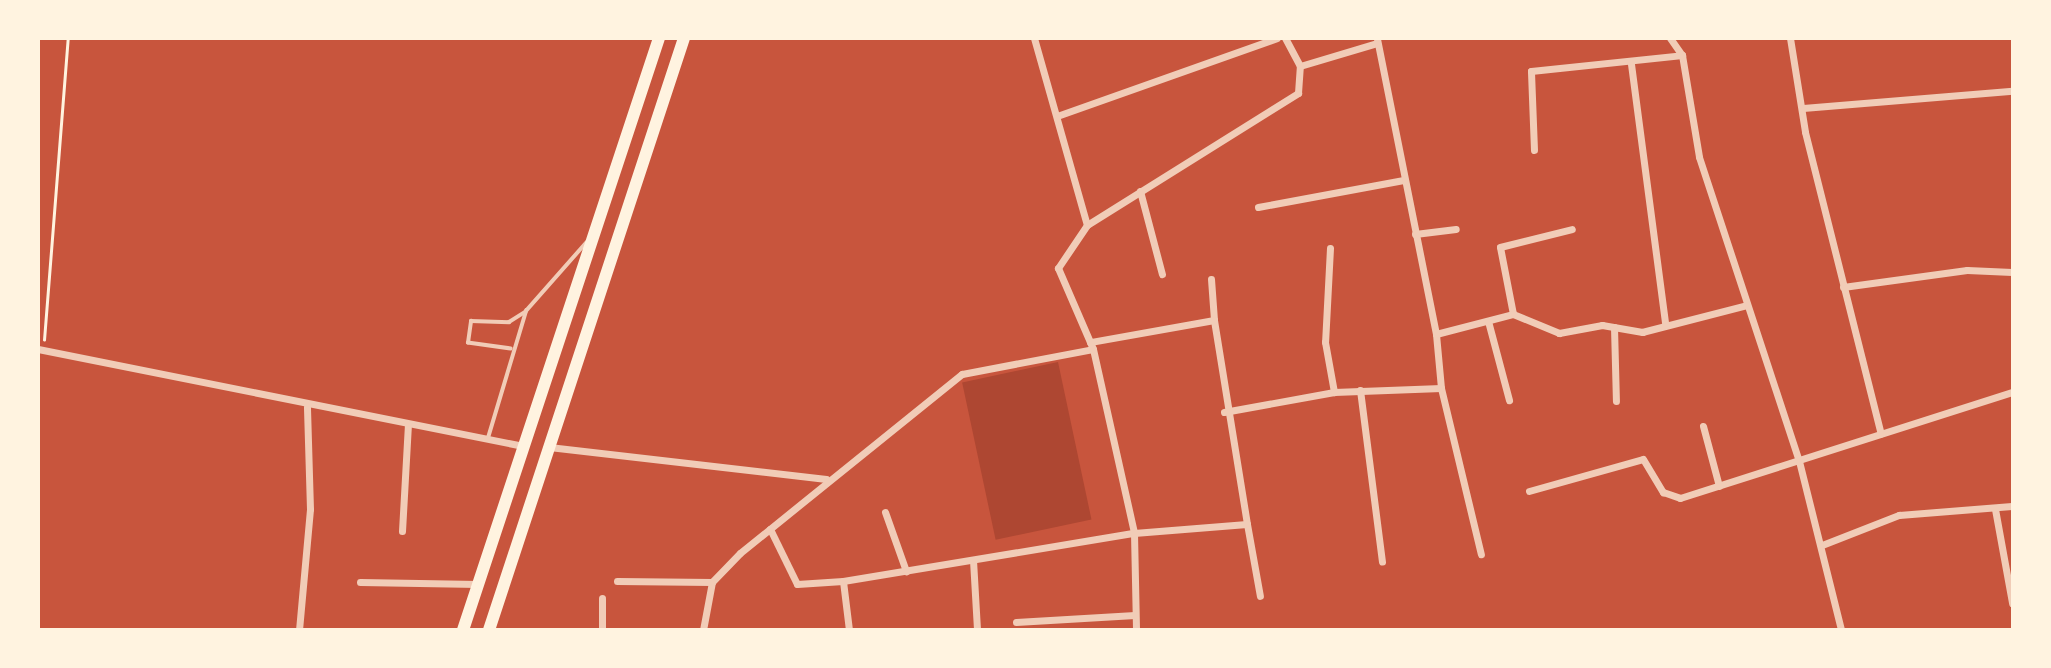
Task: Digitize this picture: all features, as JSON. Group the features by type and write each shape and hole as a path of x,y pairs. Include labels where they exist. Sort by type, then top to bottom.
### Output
{"main road":[{"path":"463,629 659,38"},
{"path":"489,629 684,38"}],"street":[{"path":"1034,38 1087,225"},
{"path":"1057,116 1277,38"},
{"path":"1136,629 1134,533 1092,345 1072,289 1058,260 1087,225 1298,93 1300,66 1284,38"},
{"path":"1670,38 1682,55 1699,157 1798,461 1842,629"},
{"path":"1790,38 1802,108 1843,287 1881,434"},
{"path":"1300,66 1377,41 1436,334 1441,388 1481,554"},
{"path":"1534,150 1531,71 1631,64 1682,55"},
{"path":"1631,64 1665,324"},
{"path":"1802,108 2012,91"},
{"path":"1258,206 1404,180"},
{"path":"1140,191 1162,274"},
{"path":"1415,234 1457,229"},
{"path":"1513,314 1500,247 1572,229"},
{"path":"1330,248 1325,342 1334,392"},
{"path":"1843,287 1967,270 2012,272"},
{"path":"1211,279 1224,412 1260,596"},
{"path":"1436,334 1513,314 1559,333 1614,327 1643,332 1665,324 1747,305"},
{"path":"703,629 712,582 826,479 962,374 1214,320"},
{"path":"1488,321 1509,400"},
{"path":"1614,327 1616,401"},
{"path":"41,350 307,407 523,446"},
{"path":"1224,412 1334,392 1441,388"},
{"path":"1360,390 1382,562"},
{"path":"1529,491 1643,459 1671,498 1718,486 2012,392"},
{"path":"299,629 310,509 307,407"},
{"path":"402,531 408,425"},
{"path":"1703,426 1718,486"},
{"path":"549,447 826,479"},
{"path":"1822,545 1899,515 2012,506"},
{"path":"1995,509 2012,603"},
{"path":"885,512 906,571"},
{"path":"770,529 797,584 843,581 1134,533 1247,524"},
{"path":"973,560 977,629"},
{"path":"617,581 712,582"},
{"path":"843,581 849,629"},
{"path":"360,582 478,584"},
{"path":"602,598 603,629"},
{"path":"1016,622 1135,615"}],"lane":[{"path":"512,349 468,343 471,321 509,322 526,311 592,236"},
{"path":"488,440 512,349 526,311"}],"path":[{"path":"41,350 68,38"}],"shaded area":[{"path":"1058,362 1091,519 996,540 962,382"}]}
